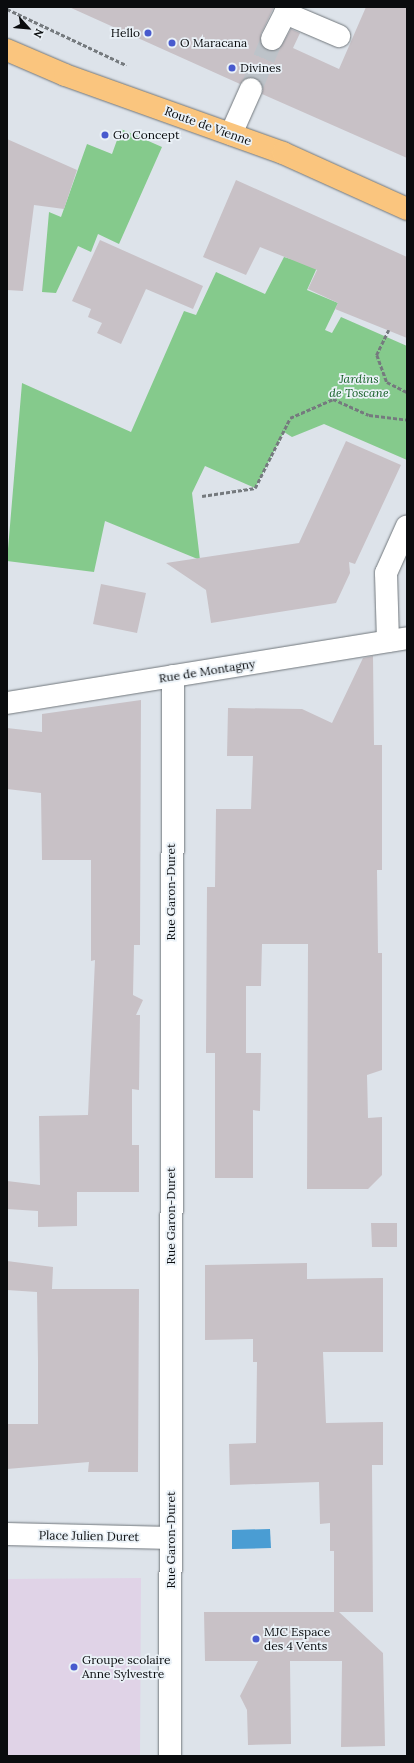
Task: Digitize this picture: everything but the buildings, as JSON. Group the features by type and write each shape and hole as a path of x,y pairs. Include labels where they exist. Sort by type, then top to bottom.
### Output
{"main road":[{"name":"Route de Vienne","path":"7,50 283,153 407,208"}],"street":[{"path":"272,39 285,12 338,36"},
{"path":"231,134 251,89"},
{"path":"398,640 386,573 407,526"},
{"name":"Rue de Montagny","path":"7,703 398,640"},
{"name":"Rue Garon-Duret","path":"170,1756 172,1538 172,676"},
{"name":"Place Julien Duret","path":"7,1534 172,1538"}],"path":[{"path":"389,330 377,355 387,382 407,392"},
{"path":"202,496 255,488 290,418 333,399 369,415 407,420"}],"shaded area":[{"name":"Groupe scolaire Anne Sylvestre","path":"141,1578 140,1756 7,1756 7,1579"}],"green space":[{"path":"121,129 162,147 119,244 98,234 91,252 78,246 56,293 42,292 49,212 61,217 87,144 112,154"},
{"name":"Jardins de Toscane","path":"336,225 307,290 338,303 325,330 332,333 341,317 407,346 407,460 324,424 292,437 284,432 255,488 205,466 192,493 200,560 105,521 94,572 7,561 22,383 131,432 184,311 196,315 216,272 265,294 284,257 298,261"}],"water":[{"path":"270,1529 271,1548 232,1549 232,1530"}],"tunnel":[{"path":"251,89 272,39"}],"place":[{"name":"Hello","path":"148,33"},
{"name":"O Maracana","path":"172,43"},
{"name":"Divines","path":"232,68"},
{"name":"Go Concept","path":"105,135"},
{"name":"MJC Espace des 4 Vents","path":"256,1639"},
{"name":"Groupe scolaire Anne Sylvestre","path":"74,1667"}]}
